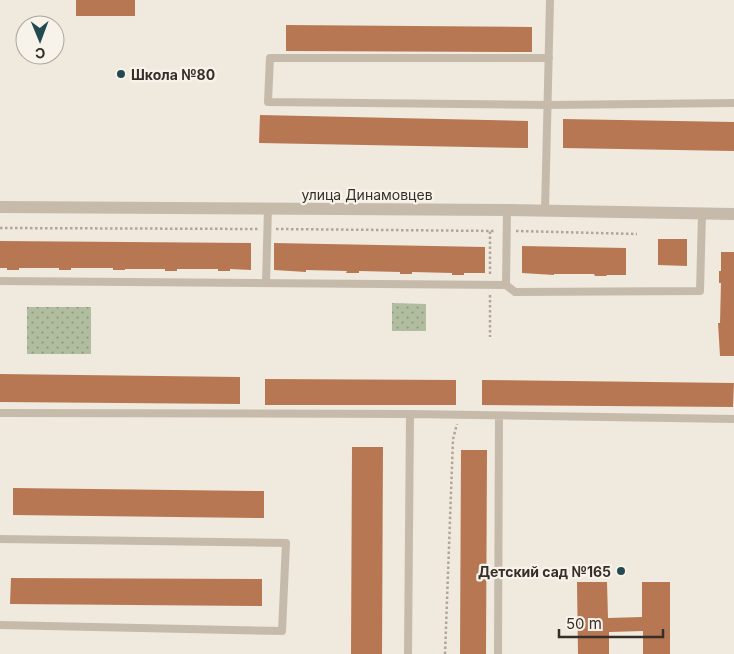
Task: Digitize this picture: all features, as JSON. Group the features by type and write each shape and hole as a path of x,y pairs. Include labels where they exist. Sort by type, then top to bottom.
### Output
{"street":[{"name":"улица Динамовцев","path":"0,207 507,210 734,214"}],"lane":[{"path":"545,211 550,0"},
{"path":"549,58 270,58 268,102 548,105 734,103"},
{"path":"266,283 268,208"},
{"path":"506,285 507,210"},
{"path":"0,281 506,285 515,292 700,291 702,214"},
{"path":"0,413 410,414 734,419"},
{"path":"408,654 410,414"},
{"path":"498,654 499,416"},
{"path":"0,539 286,543 282,631 0,625"}],"path":[{"path":"0,228 507,231 637,234"},
{"path":"445,654 453,439 459,416"}],"green space":[{"path":"392,303 426,304 426,331 392,331"},
{"path":"27,307 91,307 91,354 27,354"}],"building":[{"path":"76,0 135,0 135,16 76,16"},
{"path":"286,25 532,27 532,52 286,51"},
{"path":"260,115 528,121 528,148 259,143"},
{"path":"563,119 734,122 734,151 563,148"},
{"path":"658,239 687,239 687,266 658,265"},
{"path":"0,241 251,243 251,270 177,269 177,271 165,271 165,269 113,270 113,268 71,268 71,270 59,270 59,268 19,268 19,270 7,270 7,268 0,268"},
{"path":"274,243 485,247 485,273 452,275 452,273 412,272 412,274 400,274 400,272 359,271 359,273 346,273 347,271 306,270 306,272 274,270"},
{"path":"522,246 626,248 626,275 595,276 594,274 554,275 522,273"},
{"path":"721,252 734,252 734,356 720,356 718,323 720,323 721,283 719,283 719,271 721,271"},
{"path":"0,374 240,377 240,404 0,402"},
{"path":"265,379 456,380 456,405 265,405"},
{"path":"482,380 734,383 733,407 482,405"},
{"path":"352,447 383,447 382,654 351,654"},
{"path":"461,450 487,450 486,654 460,654"},
{"path":"13,488 264,491 264,518 13,515"},
{"path":"11,578 262,579 262,606 10,604"},
{"path":"577,582 607,582 608,618 642,617 642,582 670,582 670,654 643,654 643,631 609,632 609,654 578,654"}],"place":[{"name":"Школа №80","path":"121,74"},
{"name":"Детский сад №165","path":"621,571"}]}
